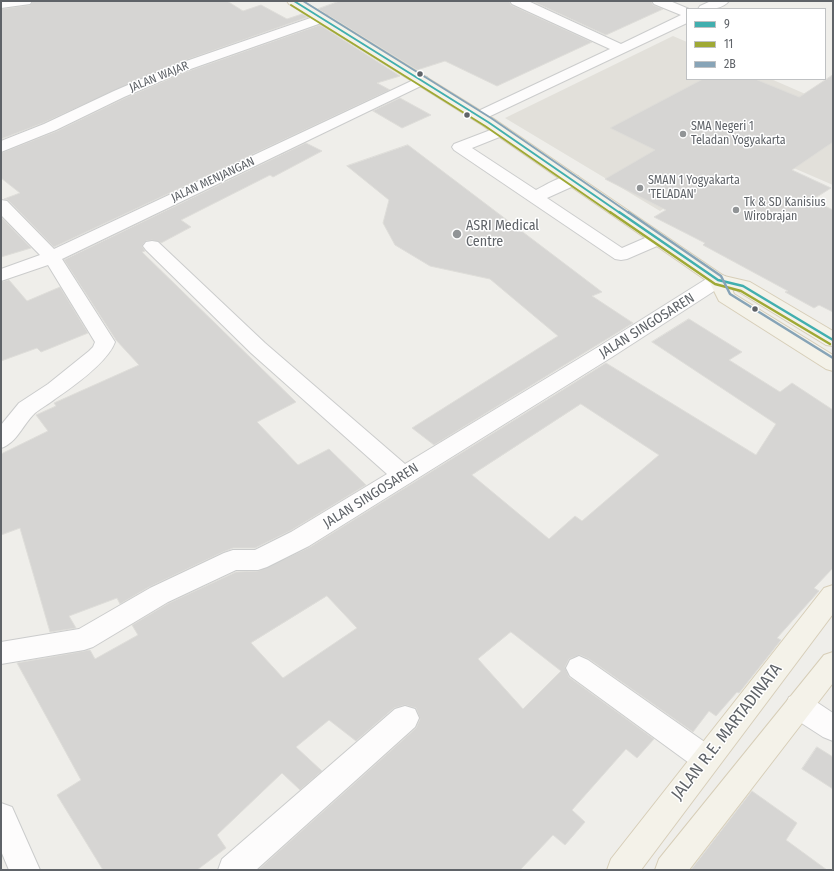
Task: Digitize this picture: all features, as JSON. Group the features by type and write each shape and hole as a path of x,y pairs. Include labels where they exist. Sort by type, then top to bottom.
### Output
{"main road":[{"path":"294,1 479,116 718,280 743,286 833,340"},
{"path":"718,280 726,297 833,364"},
{"name":"JALAN R.E. MARTADINATA","path":"622,870 833,595"},
{"path":"670,870 833,662"}],"street":[{"path":"1,4 25,1"},
{"path":"518,1 621,49"},
{"path":"660,1 686,13"},
{"path":"707,8 722,1"},
{"name":"JALAN WAJAR","path":"1,147 50,127 119,94 177,69 322,18"},
{"path":"479,116 686,18"},
{"name":"JALAN MENJANGAN","path":"1,275 52,257 422,80"},
{"path":"501,131 460,146 620,255 658,239"},
{"path":"534,197 572,180"},
{"path":"1,205 52,257 104,340 104,346 96,356 61,384 27,408 1,440"},
{"path":"152,246 258,348 404,476"},
{"name":"JALAN SINGOSAREN","path":"1,653 84,639 159,595 233,560 258,560 300,540 605,352 718,280"},
{"path":"579,668 706,759"},
{"path":"799,706 833,728"},
{"path":"233,870 405,718"},
{"path":"1,817 25,870"}],"shaded area":[{"name":"SMA Negeri 1 Teladan Yogyakarta","path":"673,36 686,42 686,80 773,80 833,106 833,185 752,150 660,211 505,118"}],"building":[{"path":"33,1 227,1 243,11 261,5 287,19 302,14 308,17 172,65 43,123 1,139 1,9 30,5"},
{"path":"340,1 509,1 511,5 592,42 497,86 445,61 417,70 318,9"},
{"path":"532,1 651,1 653,5 663,9 606,35"},
{"path":"320,25 400,76 377,83 390,90 54,247 8,200 4,199 20,193 1,178 1,153 57,131 125,98 183,73"},
{"path":"833,75 833,142 792,170 831,188 812,200 833,210 833,312 819,305 814,308 785,292 788,291 703,245 705,243 654,217 666,210 605,179 655,150 610,128 701,80 757,80 799,97"},
{"path":"400,98 431,115 402,128 373,111"},
{"path":"306,143 322,151 273,177 270,175 181,220 191,227 161,243 152,240 146,241 142,246 145,251 142,252 296,402 257,422 298,465 329,449 366,485 290,531 255,548 233,548 223,552 149,587 120,604 117,598 69,616 76,628 50,632 20,528 1,535 1,454 48,431 36,415 56,406 54,403 139,365 116,340 64,260"},
{"name":"ASRI Medical Centre","path":"408,145 602,292 592,296 633,323 434,445 412,428 558,336 490,279 430,266 395,245 383,223 389,200 347,166"},
{"path":"1,217 31,248 1,257"},
{"path":"9,280 27,301 60,287 88,333 41,352 37,348 1,361 1,282"},
{"path":"689,319 742,352 729,360 780,392 792,383 833,410 833,568 814,588 819,591 777,638 781,640 739,693 737,692 716,716 709,711 693,732 589,659 580,655 569,659 565,667 569,677 654,739 637,758 626,749 572,810 585,822 565,845 553,835 520,870 258,870 416,728 420,719 416,708 405,705 394,708 356,741 329,720 296,747 322,771 300,790 282,773 217,835 226,848 197,870 103,870 57,795 81,780 17,663 90,650 95,659 138,635 132,625 169,603 236,572 258,571 310,547 606,363 756,455 776,424 652,342","holes":["581,404 659,455 582,521 575,516 549,539 472,475","327,596 357,628 283,678 251,643","511,632 561,671 523,709 478,659"]},
{"path":"817,747 833,757 833,789 802,769"},
{"path":"752,791 797,823 786,840 827,870 691,870"}],"transit line":[{"name":"9","path":"294,1 488,122 718,280 743,286 833,340"},
{"name":"2B","path":"303,1 491,118 721,276 730,294 833,358"},
{"name":"11","path":"291,5 485,126 715,284 741,291 830,344"}],"place":[{"name":"SMA Negeri 1 Teladan Yogyakarta","path":"683,134"},
{"name":"SMAN 1 Yogyakarta 'TELADAN'","path":"640,188"},
{"name":"Tk & SD Kanisius Wirobrajan","path":"736,210"},
{"name":"ASRI Medical Centre","path":"457,234"}]}
